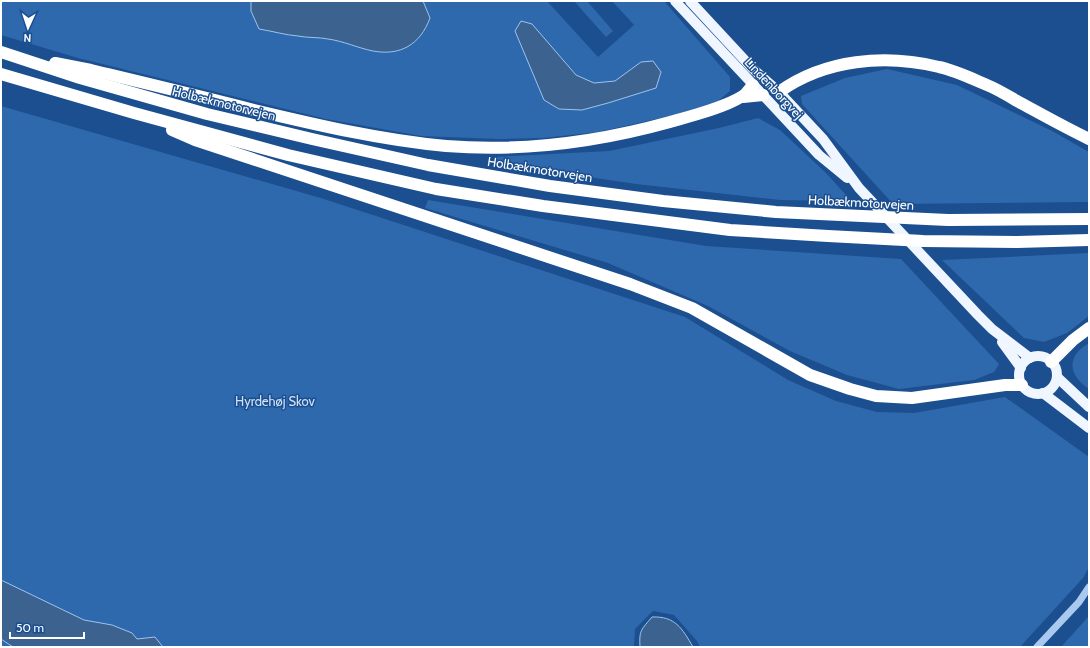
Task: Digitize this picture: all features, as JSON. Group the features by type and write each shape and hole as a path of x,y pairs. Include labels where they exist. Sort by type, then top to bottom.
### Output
{"highway":[{"path":"6,54 91,70 331,128 390,139 447,146 491,147 543,145 602,138 652,127 697,114 743,97 763,95"},
{"name":"Holbækmotorvejen","path":"6,54 80,78 207,114 428,165 550,186 663,202 776,212 948,220 1089,219"},
{"path":"776,100 792,83 822,70 848,63 879,60 903,61 940,67 988,85 1089,139"},
{"path":"1,74 134,113 288,155 436,189 543,206 730,230 923,241 1017,242 1089,240"},
{"path":"743,97 753,85"},
{"path":"134,113 195,140 630,284 685,305 810,375 850,389 876,396 912,398 1005,385 1022,385"},
{"path":"1051,362 1073,340 1089,328"}],"main road":[{"name":"Lindenborgvej","path":"675,1 763,95"},
{"name":"Lindenborgvej","path":"690,1 752,68 819,155 860,189"},
{"path":"763,95 776,100"},
{"name":"Lindenborgvej","path":"776,100 823,139 860,189 992,329 1021,368"},
{"name":"Lindenborgvej","path":"992,329 1030,358"},
{"path":"1041,357 1051,362 1056,369 1057,377 1052,388 1043,393 1030,393 1022,385 1019,379 1021,368 1030,358 1041,357"},
{"path":"1057,377 1089,407"},
{"path":"1043,393 1089,428"}],"street":[{"path":"1037,647 1079,602 1089,587"}],"green space":[{"path":"1,1 547,1 598,57 634,25 612,1 664,1 730,77 730,91 718,101 679,114 598,132 543,138 498,139 421,136 326,119 78,58 1,35"},
{"path":"574,1 587,1 613,31 606,37"},
{"path":"887,69 957,85 1052,131 1089,152 1089,202 893,204 802,104 801,96 845,78"},
{"name":"Hyrdehøj Skov","path":"1,106 324,199 685,317 788,380 836,401 877,412 914,413 1005,397 1089,457 1089,567 1083,578 1020,647 700,647 697,641 674,615 653,611 635,629 634,647 1,647"},
{"path":"758,118 780,130 825,172 847,196 846,201 780,200 636,184 495,163 495,157 609,151 719,128"},
{"path":"428,200 706,246 901,259 999,364 994,372 974,380 899,389 847,375 790,351 708,306 608,263 425,208"},
{"path":"1089,253 1089,316 1067,333 1044,342 1024,338 942,260"},
{"path":"1089,343 1089,389 1077,378 1072,366 1076,354"},
{"path":"1089,616 1089,647 1061,647 1088,617"}],"shaded area":[{"path":"251,1 423,1 430,18 421,35 415,42 400,50 383,52 367,50 324,38 306,37 259,29 251,11"},
{"path":"521,21 532,24 576,75 594,83 615,81 641,62 653,61 661,72 656,88 582,110 559,109 544,100 515,31"},
{"path":"1,580 84,620 112,625 132,633 137,639 155,637 163,647 13,647 1,639"},
{"path":"652,617 660,617 677,624 693,647 640,647 640,633"}]}
